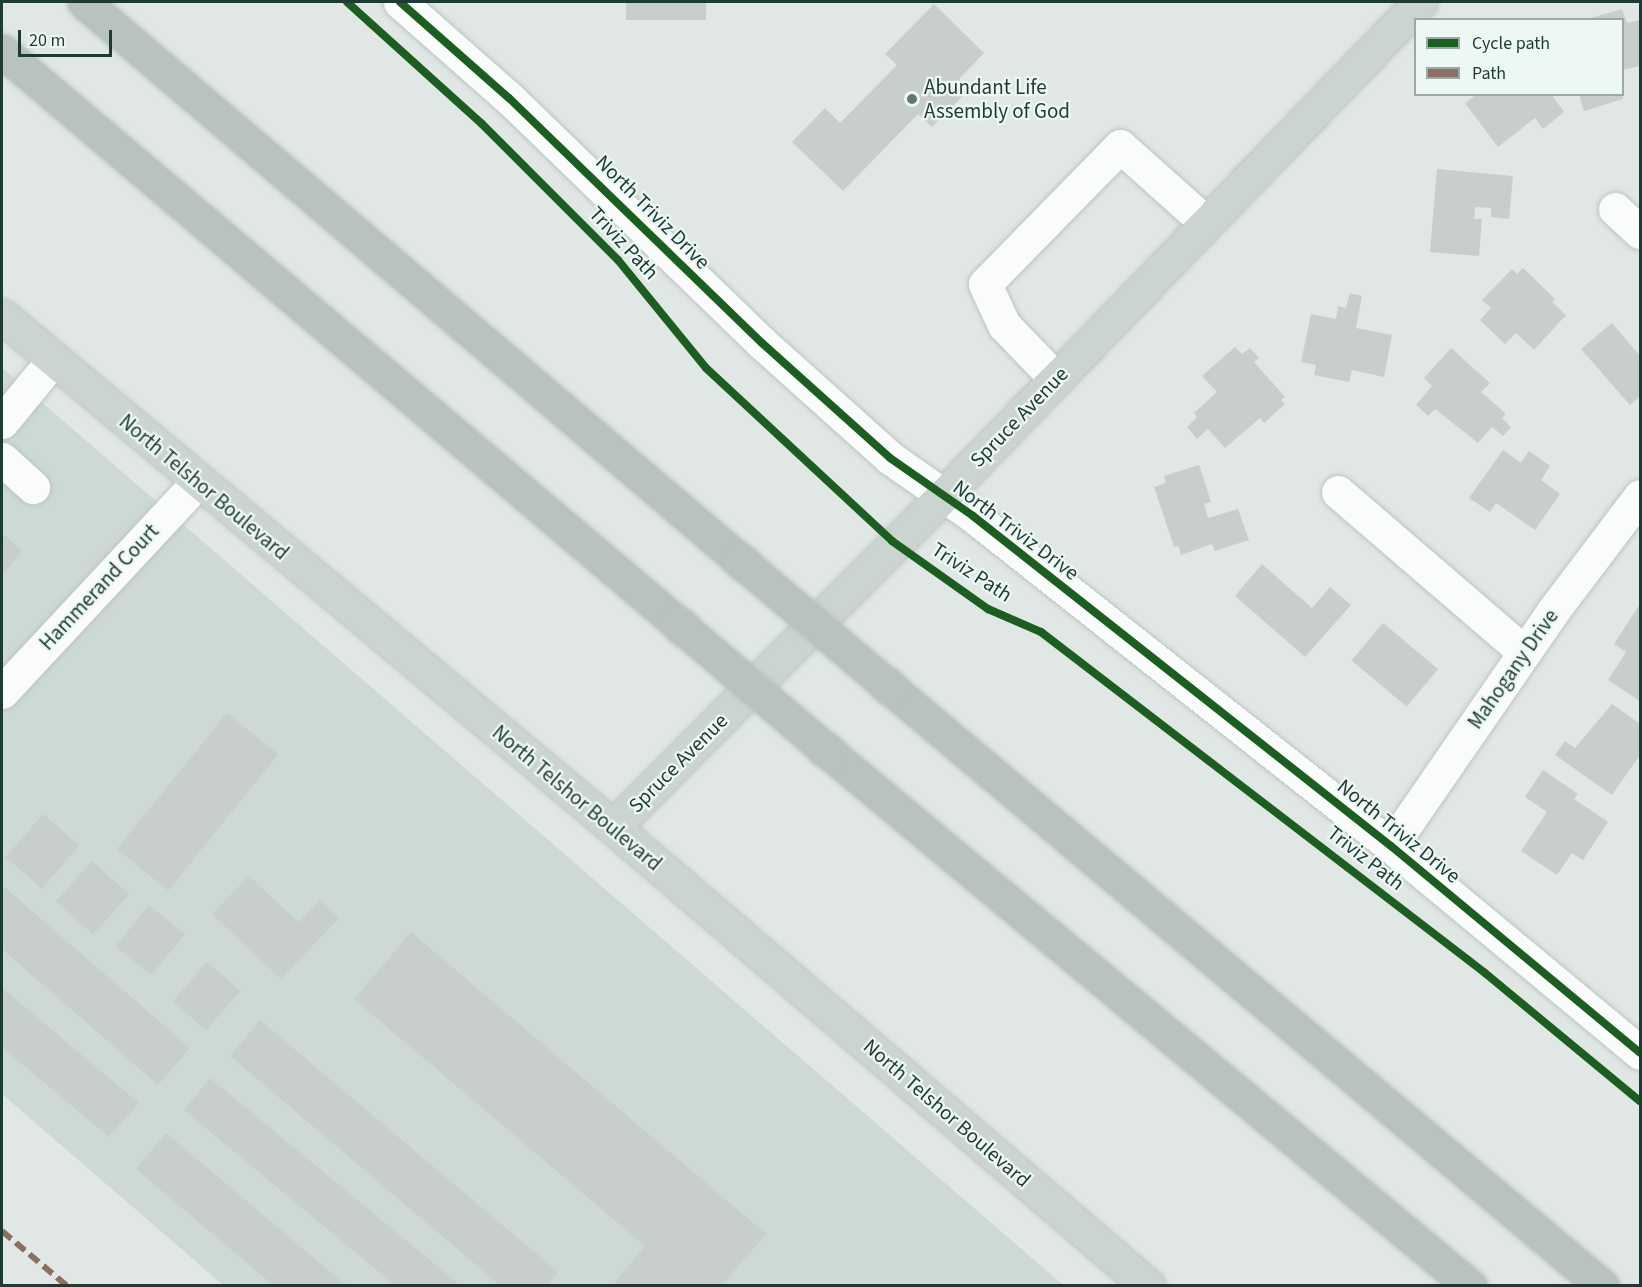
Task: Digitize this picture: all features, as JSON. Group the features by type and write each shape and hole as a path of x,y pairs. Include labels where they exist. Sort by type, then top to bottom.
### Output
{"highway":[{"path":"84,2 888,686 1602,1286"},
{"path":"2,51 826,750 1470,1286"}],"main road":[{"name":"Spruce Avenue","path":"613,827 943,496 1420,2"},
{"name":"North Telshor Boulevard","path":"2,316 196,483 613,827 1148,1286"}],"street":[{"name":"North Triviz Drive","path":"400,2 510,98 770,351 890,458 943,496 1390,846 1641,1053"},
{"path":"1056,379 1004,325 985,284 1120,146 1206,223"},
{"path":"1615,209 1641,232"},
{"path":"2,422 53,360"},
{"path":"2,459 33,487"},
{"name":"Hammerand Court","path":"3,689 196,483"},
{"path":"1338,492 1524,652"},
{"name":"Mahogany Drive","path":"1390,846 1524,652 1641,496"}],"shaded area":[{"path":"2,368 1063,1285 223,1285 2,1094"}],"building":[{"path":"626,2 706,2 706,20 626,20"},
{"name":"Abundant Life Assembly of God","path":"934,4 984,53 959,79 970,89 932,127 918,114 843,191 792,142 825,108 840,123 897,65 885,54"},
{"path":"1622,9 1627,23 1640,20 1640,66 1624,70 1624,18 1590,18"},
{"path":"1474,96 1552,96 1564,112 1543,129 1535,118 1498,147 1465,103"},
{"path":"1580,96 1622,96 1623,99 1584,111"},
{"path":"1437,169 1513,176 1509,219 1491,217 1491,208 1475,207 1474,219 1482,219 1479,256 1430,252"},
{"path":"1523,268 1555,299 1552,302 1566,315 1534,350 1516,333 1505,344 1480,320 1491,308 1482,300 1512,269 1517,274"},
{"path":"1350,293 1362,296 1356,328 1392,335 1384,377 1352,370 1349,382 1314,375 1316,365 1301,362 1311,314 1336,319 1338,306 1346,308"},
{"path":"1612,323 1640,356 1640,396 1630,405 1581,349"},
{"path":"1235,347 1242,354 1250,348 1259,358 1254,362 1285,397 1281,400 1285,404 1264,423 1260,418 1225,448 1208,429 1197,439 1187,427 1197,417 1194,413 1217,392 1202,376"},
{"path":"1451,348 1490,383 1481,392 1506,414 1502,418 1511,427 1503,436 1492,427 1478,443 1435,409 1428,416 1416,405 1432,386 1424,378"},
{"path":"1503,450 1521,463 1529,451 1550,466 1541,480 1560,494 1535,530 1496,503 1490,512 1469,498"},
{"path":"1199,465 1211,502 1204,504 1208,518 1238,509 1249,540 1215,551 1212,544 1181,555 1179,546 1174,547 1154,487 1166,483 1164,476"},
{"path":"2,533 22,551 2,575"},
{"path":"1262,564 1312,608 1330,587 1351,605 1305,657 1235,596"},
{"path":"1640,604 1640,701 1608,680 1626,652 1614,644"},
{"path":"1383,623 1438,669 1407,707 1352,661"},
{"path":"1612,704 1640,724 1640,755 1612,795 1555,755 1565,741 1575,748"},
{"path":"227,713 278,755 168,891 117,849"},
{"path":"1543,770 1578,794 1574,799 1608,822 1583,860 1572,853 1557,875 1521,851 1547,812 1525,797"},
{"path":"43,814 79,845 42,889 6,857"},
{"path":"92,861 129,894 93,935 56,901"},
{"path":"249,876 298,922 320,900 339,918 281,979 212,914"},
{"path":"2,885 190,1048 158,1085 2,949"},
{"path":"149,905 185,934 151,975 116,946"},
{"path":"411,932 766,1234 721,1286 612,1286 645,1246 354,999"},
{"path":"207,962 240,991 206,1030 173,1001"},
{"path":"2,988 139,1103 109,1137 2,1047"},
{"path":"260,1020 558,1272 547,1286 501,1286 230,1056"},
{"path":"210,1078 461,1286 396,1286 184,1110"},
{"path":"166,1133 347,1286 274,1286 136,1169"}],"marked path":[{"path":"2,1231 67,1286"}],"cycle path":[{"name":"Triviz Path","path":"347,2 482,124 618,260 706,368 892,541 988,609 1041,632 1485,973 1640,1101"},
{"name":"Triviz Path","path":"400,2 509,98 762,343 890,458 973,516 1391,846 1640,1053"}],"place":[{"name":"Abundant Life Assembly of God","path":"912,99"}]}
